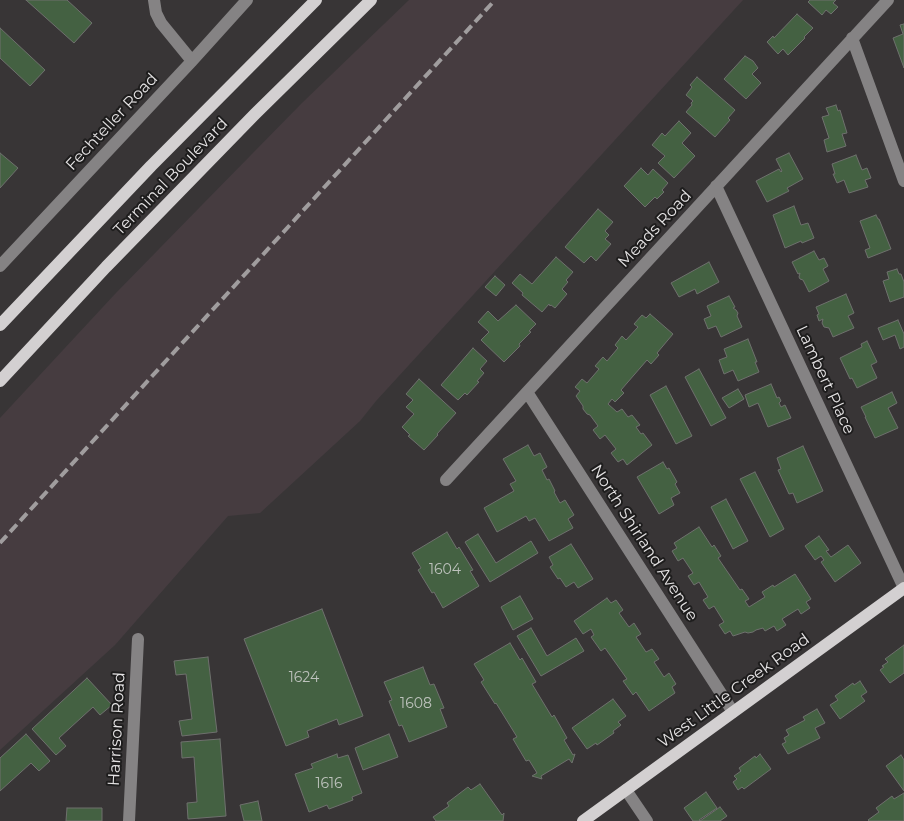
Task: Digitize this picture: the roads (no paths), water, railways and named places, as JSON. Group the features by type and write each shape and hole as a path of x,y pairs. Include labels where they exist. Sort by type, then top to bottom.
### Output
{"main road":[{"name":"Terminal Boulevard","path":"0,325 150,166 316,0"},
{"name":"Terminal Boulevard","path":"0,380 106,267 255,114 371,0"},
{"name":"West Little Creek Road","path":"583,821 904,588"}],"street":[{"path":"154,0 156,13 161,23 192,61"},
{"name":"Fechteller Road","path":"0,266 247,0"},
{"name":"Meads Road","path":"446,480 888,0"},
{"path":"852,38 904,181"},
{"name":"Lambert Place","path":"716,186 904,588"},
{"name":"North Shirland Avenue","path":"527,392 733,712"},
{"name":"Harrison Road","path":"129,821 138,639"},
{"path":"626,790 647,821"}],"railway":[{"path":"0,543 495,0"}]}
